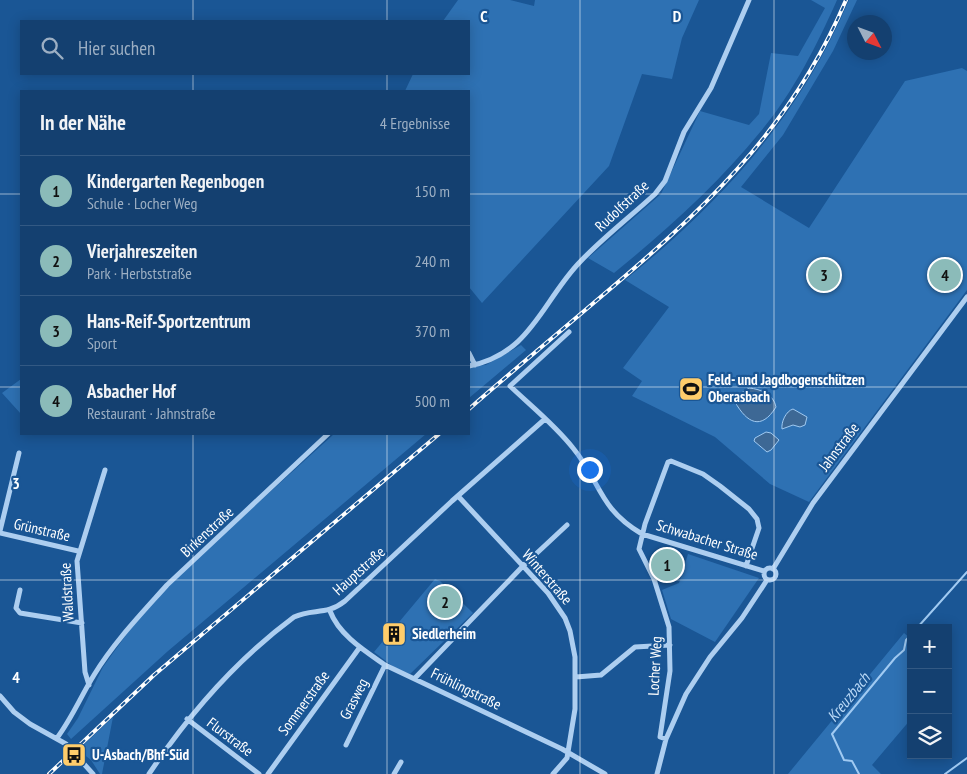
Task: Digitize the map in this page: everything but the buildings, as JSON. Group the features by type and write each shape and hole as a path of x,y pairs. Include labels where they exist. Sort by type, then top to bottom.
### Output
{"street":[{"name":"Rudolfstraße","path":"472,365 512,347 526,336 557,288 578,263 655,194 665,181 684,132 711,88 749,0"},
{"name":"Jahnstraße","path":"656,774 663,738 697,675 742,618 767,580 775,578 775,571 772,569 813,503 967,297"},
{"path":"569,332 510,386 579,455 610,508 626,524 642,534 666,465 671,462 703,474 720,486 757,519 759,528 746,566"},
{"name":"Hauptstraße","path":"149,774 187,719 223,680 288,622 301,614 330,611 345,601 458,496 545,419"},
{"name":"Birkenstraße","path":"89,685 109,655 167,585 327,435"},
{"path":"0,532 19,453"},
{"name":"Waldstraße","path":"89,685 85,672 77,561 78,551 104,470"},
{"name":"Winterstraße","path":"458,496 548,593 565,618 573,644 576,677 575,710 568,752"},
{"path":"415,678 523,566 567,525"},
{"name":"Grünstraße","path":"0,532 78,551"},
{"name":"Schwabacher Straße","path":"642,534 764,571"},
{"name":"Locher Weg","path":"642,534 639,549 654,579 669,627 670,671 663,738"},
{"path":"767,580 764,571 772,569"},
{"path":"20,590 16,608 20,613 82,623"},
{"name":"Frühlingstraße","path":"330,611 338,625 360,647 385,665 568,752 605,774"},
{"path":"576,677 601,675 635,647 670,645"},
{"name":"Sommerstraße","path":"268,774 360,647"},
{"name":"Grasweg","path":"346,744 385,665"},
{"path":"57,738 71,718 89,685"},
{"path":"0,696 14,712 30,724 66,744 93,774"},
{"name":"Flurstraße","path":"187,719 259,774"},
{"path":"553,774 565,762 568,752"},
{"path":"396,773 401,762"}],"shaded area":[{"path":"458,0 510,0 534,6 535,0 699,0 682,38 672,79 642,74 609,166 482,303 470,288 470,90 405,90 413,75 470,75 470,20 444,20"},
{"path":"811,0 837,0 813,51 794,85 773,116 745,151 691,206 614,273 588,258 661,194 700,111 749,125 759,114 771,53 798,56 825,8"},
{"path":"849,0 857,0 850,15 847,15 847,21 833,51 783,135 741,187 809,228 905,81 962,68 967,71 967,290 809,502 770,484 715,437 632,396 642,381 623,368 669,307 625,280 694,220 726,188 782,119 807,82"},
{"path":"521,345 526,350 470,397 470,361 473,366 486,365"},
{"path":"20,380 20,413 2,393"},
{"path":"749,388 766,393 775,403 776,407 770,415 760,422 749,419 744,415 735,402 738,395"},
{"path":"793,409 807,417 805,425 800,427 793,425 782,429 784,417"},
{"path":"766,432 771,433 779,440 767,452 754,441 755,438"},
{"path":"333,435 425,435 168,651 71,739 67,734 78,718 103,667 152,599"},
{"path":"688,554 759,578 715,642 671,619 662,590 679,583"},
{"path":"435,579 440,581 473,613 410,674 395,668 374,652"},
{"path":"904,633 907,636 907,724 872,765 881,774 788,774"},
{"path":"113,717 102,774 100,774 91,760 78,750"}],"waterway":[{"name":"Kreuzbach","path":"921,624 967,572"},
{"name":"Kreuzbach","path":"859,774 852,761 844,760 832,734 895,658 904,650 907,639"},
{"path":"945,774 967,758"}],"railway":[{"path":"470,408 630,272 704,204 738,169 798,91 823,48 846,0"},
{"path":"49,774 154,675 438,435"}],"place":[{"name":"Hans-Reif-Sportzentrum","path":"824,275"},
{"name":"Asbacher Hof","path":"945,275"},
{"name":"Feld- und Jagdbogenschützen Oberasbach","path":"691,389"},
{"name":"Kindergarten Regenbogen","path":"667,565"},
{"name":"Vierjahreszeiten","path":"445,602"},
{"name":"Siedlerheim","path":"394,634"},
{"name":"U-Asbach/Bhf-Süd","path":"74,755"}]}
